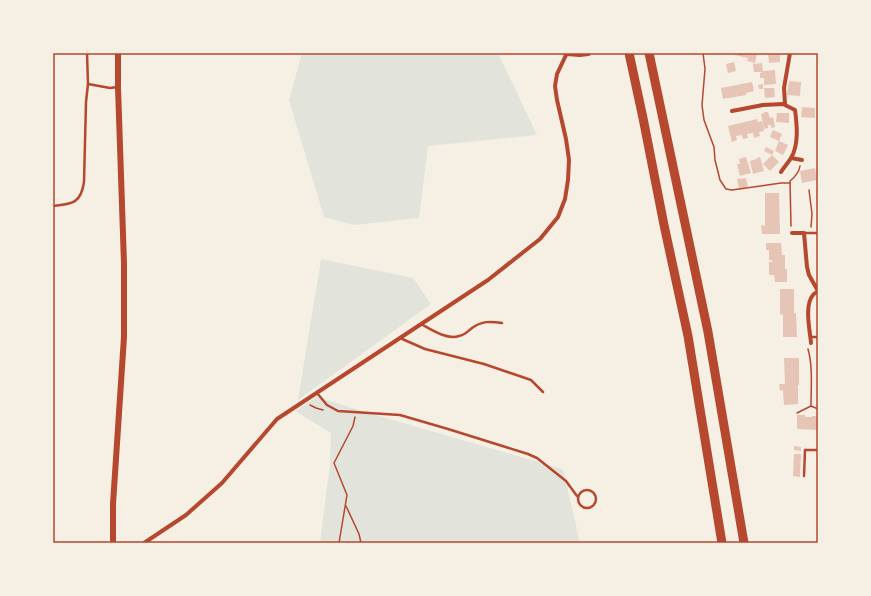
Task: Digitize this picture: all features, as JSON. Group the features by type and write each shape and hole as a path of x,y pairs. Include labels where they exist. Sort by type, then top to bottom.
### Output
{"highway":[{"path":"629,53 688,336 722,543"},
{"path":"649,53 708,332 744,543"}],"street":[{"path":"113,543 124,330 124,264 118,53"},
{"path":"144,543 186,515 222,483 277,419 488,280 540,239 558,217 565,199 568,180 569,160 555,86 558,74 566,53 588,53"},
{"path":"785,104 784,88 790,53"},
{"path":"732,111 762,105 783,104 795,110 795,148 791,158 781,172"},
{"path":"791,158 802,160"},
{"path":"792,233 804,233 807,267 809,275 818,291 813,295 809,302 808,308 811,343"}],"lane":[{"path":"53,206 78,200 82,193 84,182 86,102 88,84 87,53"},
{"path":"88,84 110,88 118,87"},
{"path":"804,233 818,233"},
{"path":"421,324 434,331 455,337 466,333 482,322 490,321 502,323"},
{"path":"810,337 818,337"},
{"path":"400,338 424,349 484,364 531,380 543,392"},
{"path":"317,392 327,405 338,411 400,415 528,454 537,458 566,481 577,496 579,506 585,509 591,508 596,500 595,494 590,491 584,490 577,496"},
{"path":"804,476 805,450 818,450"}],"path":[{"path":"703,53 705,70 702,105 704,120 714,147 718,173 723,185 726,189 732,190 790,183"},
{"path":"792,233 790,181 799,171 802,160"},
{"path":"809,190 812,214 810,233"},
{"path":"811,343 807,344 810,362 812,406"},
{"path":"303,402 323,410"},
{"path":"812,406 818,409"},
{"path":"797,413 812,406"},
{"path":"339,543 347,495 334,463 353,426 355,416"},
{"path":"345,505 359,534 361,543"}],"shaded area":[{"path":"302,53 498,53 537,135 428,146 419,218 354,225 324,217 289,100"},
{"path":"321,259 413,278 431,304 298,400"},
{"path":"317,397 563,469 580,543 320,543 330,464 331,433 295,411"}],"building":[{"path":"734,53 757,53 755,63 747,61 748,58 734,55"},
{"path":"768,53 780,53 780,62 769,63"},
{"path":"734,62 736,71 728,73 726,64"},
{"path":"762,63 763,72 754,72 753,64"},
{"path":"775,70 776,84 764,85 764,78 760,78 760,73 763,71"},
{"path":"789,81 801,82 800,96 787,95"},
{"path":"752,82 754,91 746,93 746,95 723,99 721,88"},
{"path":"763,84 763,89 759,89 758,85"},
{"path":"764,88 774,88 775,97 765,98"},
{"path":"802,107 815,108 815,118 801,117"},
{"path":"768,112 770,118 773,117 775,127 771,128 771,125 768,125 768,128 764,129 761,114"},
{"path":"777,113 789,113 789,123 776,122"},
{"path":"757,119 758,122 762,121 764,131 759,132 760,136 754,138 753,133 747,134 748,138 743,139 742,135 736,136 737,140 732,142 728,126"},
{"path":"773,130 782,134 779,141 770,137"},
{"path":"779,141 788,145 783,155 775,151"},
{"path":"766,147 774,151 772,155 764,151"},
{"path":"772,155 779,162 770,171 763,164"},
{"path":"746,157 751,173 740,176 737,164 740,164 739,159"},
{"path":"760,157 764,171 753,174 750,161"},
{"path":"815,168 817,180 802,183 800,171"},
{"path":"746,178 748,187 739,189 737,179"},
{"path":"816,189 818,189 818,202 816,202"},
{"path":"765,193 779,193 780,234 762,234 761,225 765,226"},
{"path":"766,243 781,243 782,255 785,255 787,282 775,282 774,275 769,275 769,262 772,262 772,260 769,260 769,250 766,250"},
{"path":"780,289 794,289 794,313 796,313 797,337 783,337 783,315 780,314"},
{"path":"784,358 799,358 798,404 784,405 783,390 780,391 779,384 785,384"},
{"path":"797,415 805,415 805,417 816,416 816,418 818,418 818,430 797,429"},
{"path":"794,446 801,447 801,451 794,450"},
{"path":"794,454 801,454 800,477 793,476"}]}
